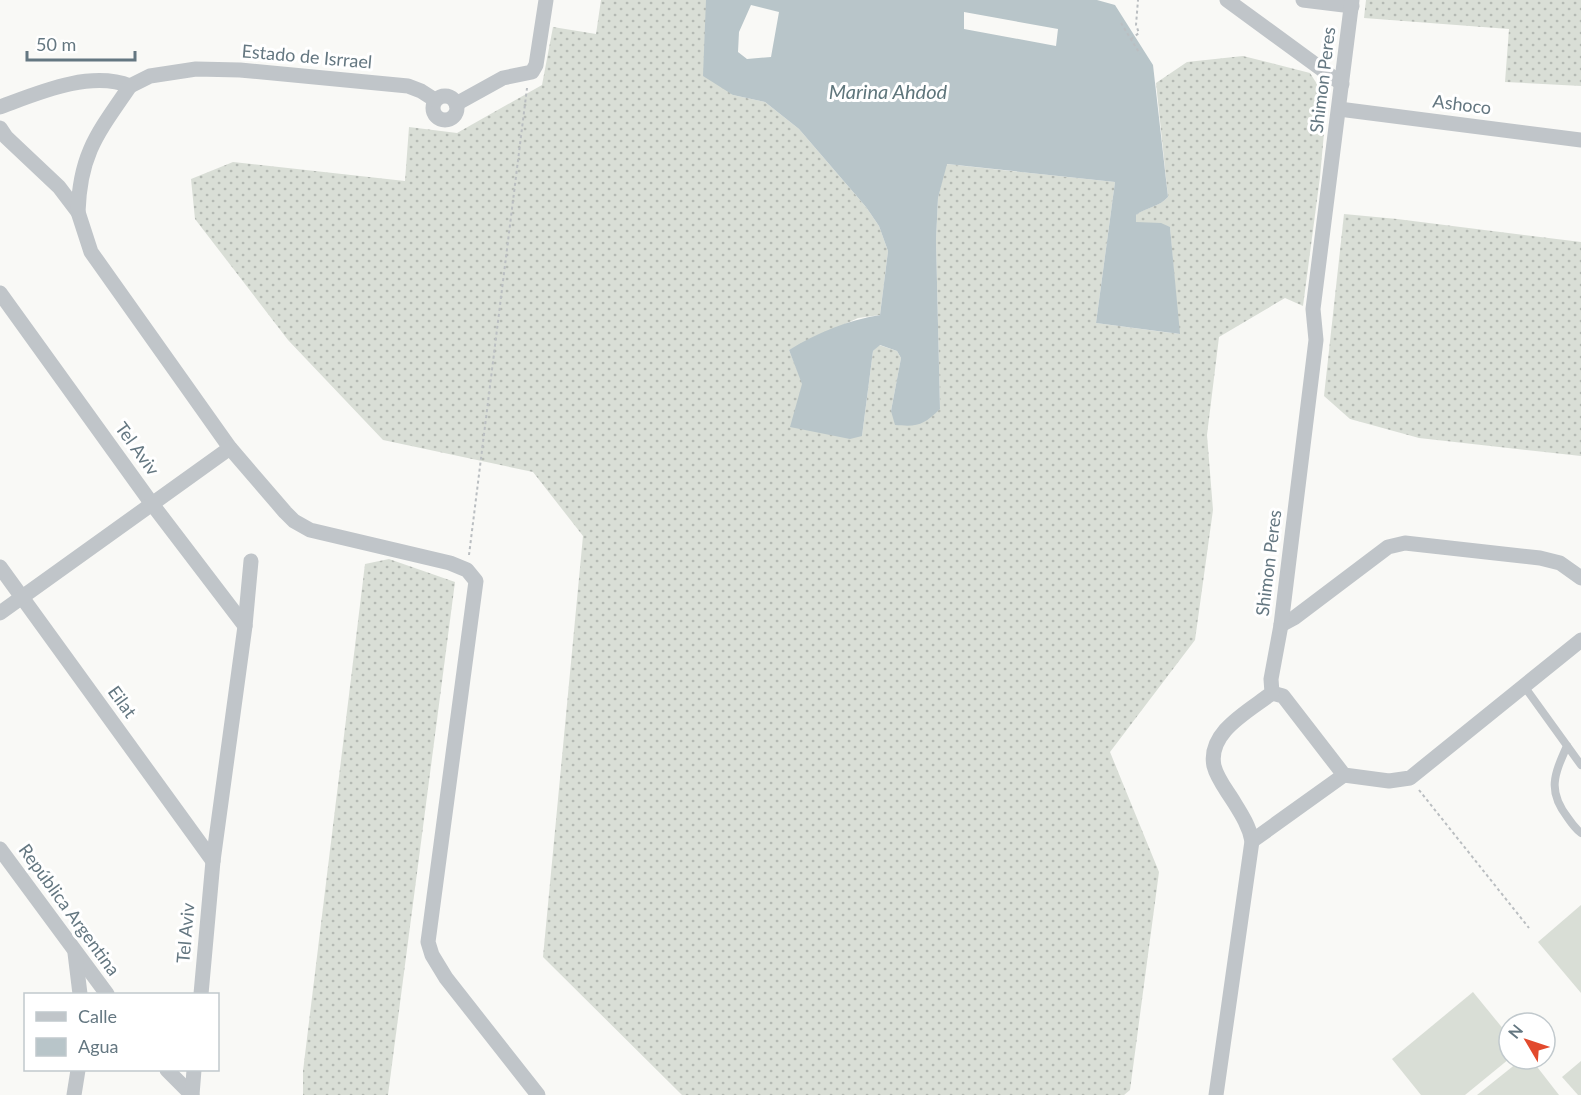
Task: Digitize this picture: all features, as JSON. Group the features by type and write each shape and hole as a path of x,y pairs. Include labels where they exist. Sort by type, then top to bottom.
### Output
{"street":[{"path":"456,104 503,78 532,72 536,65 546,0"},
{"path":"1227,0 1342,84"},
{"path":"1303,0 1352,3"},
{"name":"Shimon Peres","path":"1272,693 1271,679 1281,625 1316,340 1313,309 1352,3"},
{"name":"Estado de Isrrael","path":"130,86 150,76 173,72 196,69 240,70 408,86 435,100"},
{"path":"0,107 39,93 95,79 119,81 130,86 97,134 84,161 79,188 78,212"},
{"path":"445,95 452,98 456,104 454,116 442,120 433,112 435,100 445,95"},
{"name":"Ashoco","path":"1339,109 1581,140"},
{"path":"0,128 6,137 59,187 78,212 91,252 230,448 294,521 310,530 450,562 467,570 476,581 428,942 446,978 538,1095"},
{"name":"Tel Aviv","path":"0,293 152,504 244,626"},
{"path":"0,614 230,448"},
{"path":"1281,625 1294,618 1388,547 1405,543 1540,558 1560,563 1581,578"},
{"name":"Tel Aviv","path":"201,993 213,861 252,561"},
{"name":"Eilat","path":"0,567 213,861"},
{"path":"1216,1095 1252,841 1240,812 1219,778 1213,757 1215,746 1228,727 1272,693 1283,696 1344,775 1389,782 1410,778 1581,640"},
{"path":"1252,841 1344,775"},
{"name":"República Argentina","path":"0,849 106,993"},
{"path":"74,950 80,993"},
{"path":"74,1095 78,1071"},
{"path":"168,1071 192,1095"},
{"path":"192,1095 194,1071"}],"lane":[{"path":"1524,686 1581,765"},
{"path":"1567,746 1556,772 1554,790 1559,806 1581,833"}],"path":[{"path":"1131,39 1139,33 1136,25 1138,0"},
{"path":"1121,23 1140,54"},
{"path":"467,570 518,155 529,78 532,72"},
{"path":"1410,778 1528,928"}],"shaded area":[{"path":"601,0 706,0 733,95 765,102 799,129 866,207 879,226 888,251 880,315 858,318 789,350 803,384 862,436 873,351 879,345 897,351 901,358 891,411 940,409 936,240 938,198 946,164 1115,182 1096,323 1179,334 1170,227 1136,223 1136,215 1168,197 1156,83 1187,62 1243,56 1310,73 1327,100 1320,177 1303,306 1285,298 1219,337 1207,435 1213,510 1195,640 1110,752 1159,872 1130,1090 1124,1095 682,1095 543,957 583,536 533,472 383,440 288,340 195,219 191,179 233,162 405,181 409,127 457,133 542,85 553,27 596,34"},
{"path":"1366,0 1581,0 1581,86 1505,82 1509,29 1364,18"},
{"path":"1344,214 1581,242 1581,456 1419,438 1350,419 1324,396"},
{"path":"389,559 455,582 388,1095 303,1095 303,1071 365,564"},
{"path":"1581,905 1581,993 1538,942"},
{"path":"1473,992 1497,1021 1497,1069 1465,1095 1421,1095 1392,1059"},
{"path":"1581,1061 1581,1095 1578,1095 1562,1077"},
{"path":"1507,1071 1540,1071 1559,1095 1477,1095"}],"water":[{"name":"Marina Ahdod","path":"706,0 1097,0 1115,5 1153,65 1168,197 1136,215 1136,222 1161,223 1170,227 1180,334 1096,323 1115,182 947,164 938,198 936,240 940,409 920,424 895,425 891,411 901,358 897,351 880,345 873,351 862,436 850,439 790,427 802,384 789,350 833,328 880,315 888,251 879,226 866,207 799,129 765,102 733,95 703,76","holes":["751,5 779,12 771,57 747,59 738,52 739,32","964,12 1058,29 1056,46 964,29"]}]}
